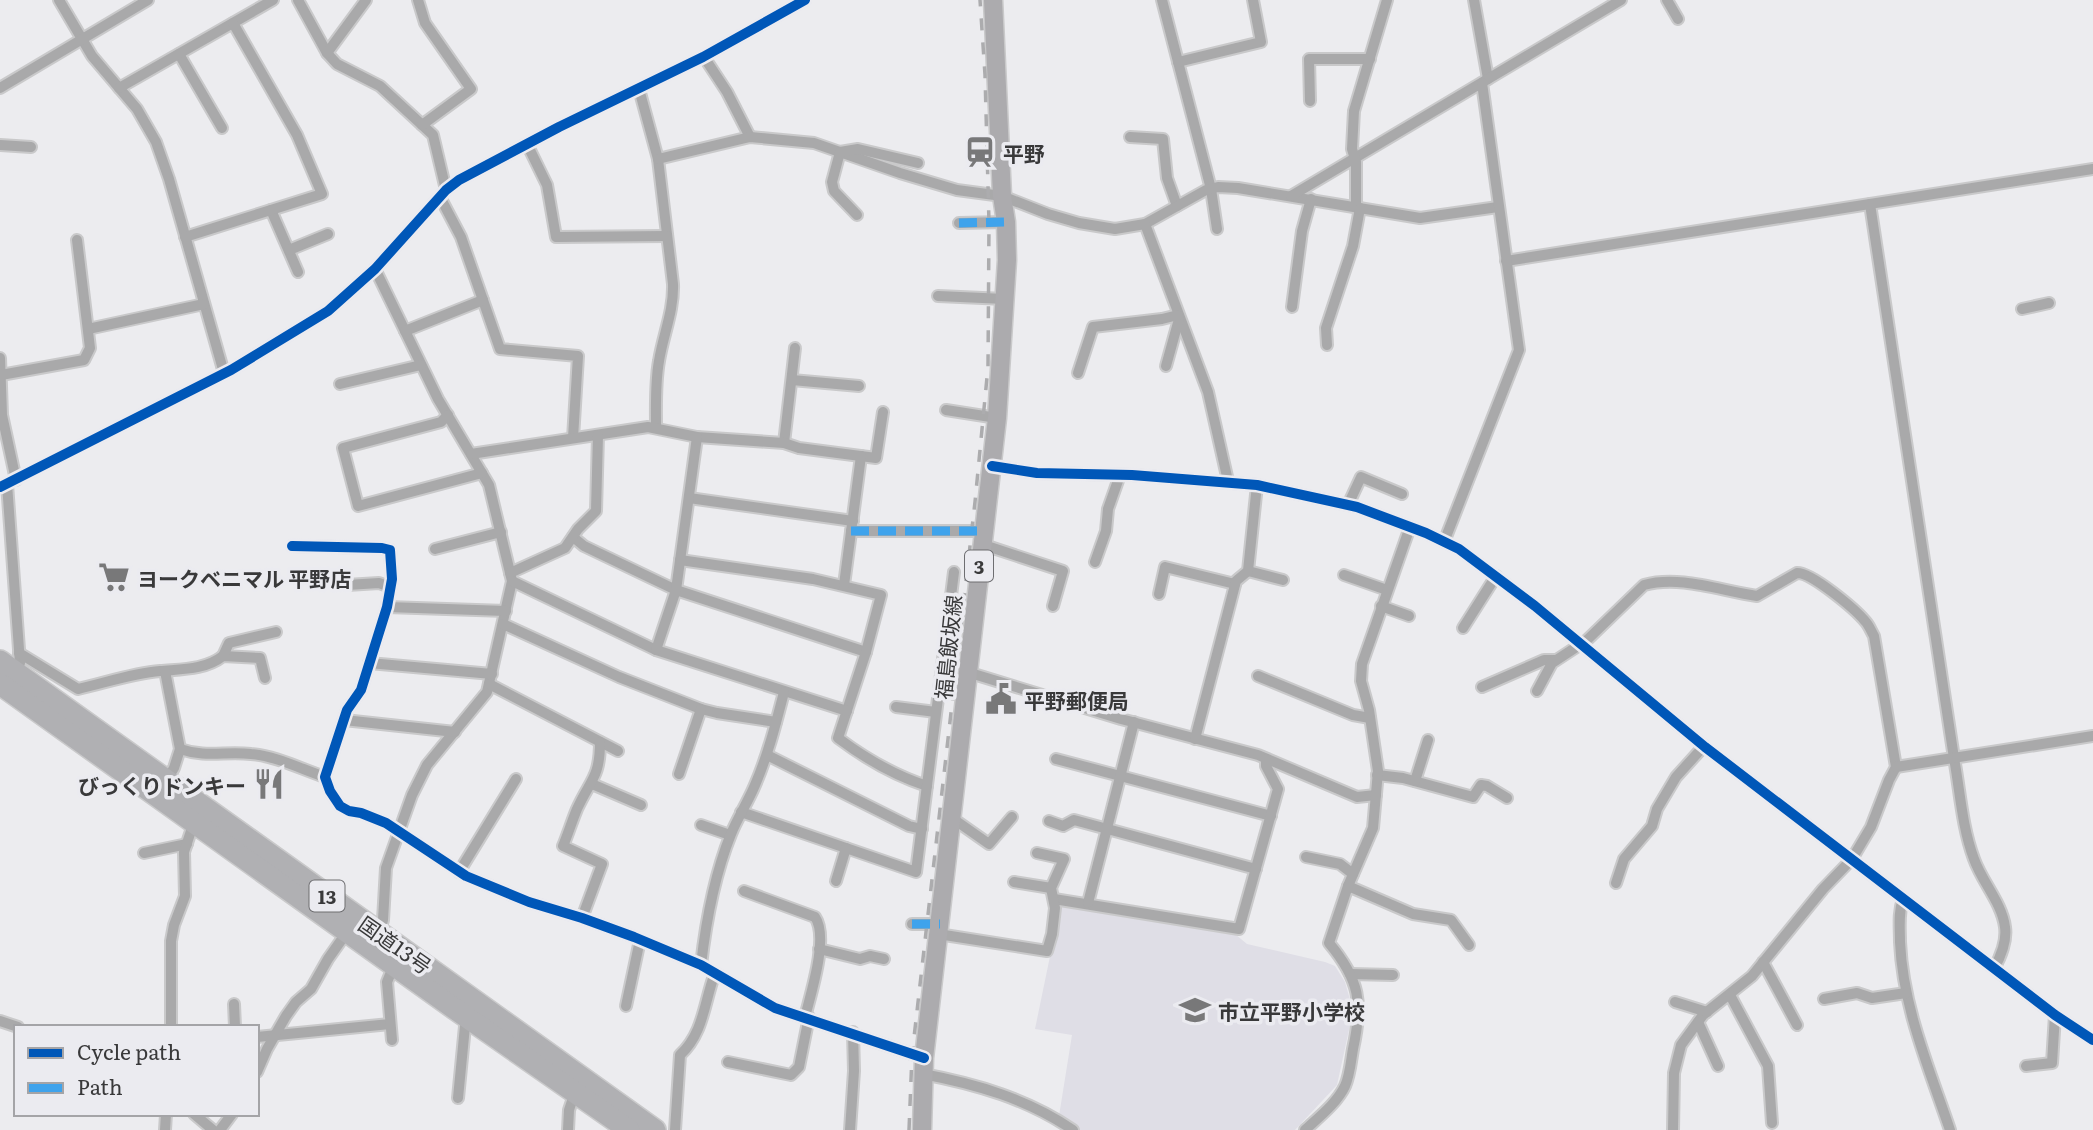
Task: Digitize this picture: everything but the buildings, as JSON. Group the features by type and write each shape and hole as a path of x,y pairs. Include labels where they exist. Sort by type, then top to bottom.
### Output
{"highway":[{"name":"国道13号","path":"7,675 375,940 655,1130"},
{"name":"国道13号","path":"161,788 194,822 347,932 375,940 394,965 621,1127"}],"main road":[{"name":"福島飯坂線","path":"922,1130 923,1066 992,466 1005,299 1006,222 1002,196 993,0"}],"street":[{"path":"59,0 92,56 136,108 156,142 224,373"},
{"path":"0,88 148,0"},
{"path":"119,88 273,0"},
{"path":"298,0 327,53 337,64 380,86 433,135 443,193 461,236 500,349 578,356 573,438"},
{"path":"327,53 366,0"},
{"path":"418,0 425,23 471,89 422,125"},
{"path":"8,484 224,373 328,311 375,269 443,193 469,174 704,57 805,0"},
{"path":"1162,0 1211,189 1217,229"},
{"path":"1178,62 1261,42 1253,0"},
{"path":"1327,345 1326,328 1353,246 1358,207 1354,111 1387,0"},
{"path":"1444,542 1519,350 1474,0"},
{"path":"1291,196 1621,0"},
{"path":"1667,0 1678,19"},
{"path":"185,237 322,194 297,135 233,23"},
{"path":"179,54 222,128"},
{"path":"704,57 727,92 750,137"},
{"path":"1310,101 1310,59 1370,59"},
{"path":"639,89 658,159 674,300 662,343 656,380 656,428"},
{"path":"658,159 750,137 814,143 900,173 946,186 1002,196 1048,214 1115,229 1145,224 1211,189 1238,188 1420,218 1499,207"},
{"path":"1130,137 1163,139 1167,178 1177,206"},
{"path":"527,144 547,185 556,237 667,236"},
{"path":"0,145 30,148"},
{"path":"840,152 858,149 918,163"},
{"path":"840,152 832,182 834,191 857,215"},
{"path":"1506,261 2093,169"},
{"path":"1292,307 1302,231 1311,200"},
{"path":"1870,204 1954,758 1970,847 2003,917 2006,931 1994,968"},
{"path":"271,210 298,272"},
{"path":"959,222 1006,222"},
{"path":"1145,224 1208,393 1228,481"},
{"path":"289,250 328,233"},
{"path":"1,375 84,360 90,348 77,240"},
{"path":"375,269 438,399 492,492 511,577 506,611 486,692 427,765 412,795 386,867 383,920 375,940"},
{"path":"938,296 1005,299"},
{"path":"405,331 483,300"},
{"path":"2022,309 2049,303"},
{"path":"88,329 204,304"},
{"path":"1167,366 1179,317"},
{"path":"1078,373 1093,327 1179,317"},
{"path":"784,443 795,348"},
{"path":"0,358 8,484 7,675 78,689 214,663 223,656 229,643 276,632"},
{"path":"340,384 421,365"},
{"path":"792,380 859,386"},
{"path":"946,410 997,418"},
{"path":"471,454 648,427 697,436 784,443 876,458 883,412"},
{"path":"448,415 440,422 343,448 358,506 482,473"},
{"path":"511,577 560,552 596,511 598,435"},
{"path":"656,650 676,590 697,436"},
{"path":"844,585 861,456"},
{"path":"992,466 1037,473 1120,475 1256,485 1348,505 1410,527 1459,549 1496,576 1704,746 1994,968 2093,1040"},
{"path":"1095,562 1106,531 1108,509 1120,475"},
{"path":"1348,505 1361,477 1402,494"},
{"path":"1195,739 1235,584 1248,571 1256,485"},
{"path":"689,498 852,526 982,537 1063,572 1053,606"},
{"path":"1305,1130 1335,1102 1345,1085 1358,1027 1359,1006 1350,974 1329,943 1348,886 1373,828 1377,775 1370,718 1361,681 1362,664 1410,527"},
{"path":"435,549 501,532"},
{"path":"573,537 584,546 676,590 866,652"},
{"path":"292,546 390,550 392,579 387,607 361,690 347,710 325,777 340,806 386,823 459,872 528,902 583,918 701,965 775,1007 853,1032 912,1055 923,1066 1026,1103 1073,1130"},
{"path":"680,560 779,573 881,595 838,738 870,761 927,786"},
{"path":"1159,594 1166,568 1235,584"},
{"path":"1248,571 1283,580"},
{"path":"741,812 916,872 954,572"},
{"path":"1537,691 1555,660 1580,645 1644,585 1672,580 1757,596 1797,573 1804,573 1865,621 1874,636 1896,767 1871,827 1852,859 1823,888 1752,976 1707,1012 1681,1045 1676,1061 1672,1130"},
{"path":"1344,575 1387,590"},
{"path":"1464,628 1496,576"},
{"path":"511,577 656,650 847,711"},
{"path":"347,585 380,583 390,587"},
{"path":"1381,606 1409,616"},
{"path":"387,607 506,611"},
{"path":"503,624 619,677 701,709 776,722"},
{"path":"223,656 260,659 265,678"},
{"path":"1482,687 1544,660 1555,660"},
{"path":"369,663 490,679 618,751"},
{"path":"161,788 174,768 180,749 164,671"},
{"path":"967,672 1266,759 1357,797 1376,795"},
{"path":"1258,676 1353,715 1370,718"},
{"path":"701,965 707,917 730,835 755,786 784,692"},
{"path":"896,707 936,712"},
{"path":"679,774 701,709"},
{"path":"344,720 454,732"},
{"path":"1088,903 1134,722"},
{"path":"1896,767 2093,736"},
{"path":"1415,781 1428,740"},
{"path":"583,918 602,864 563,846 578,807 600,764 600,742"},
{"path":"1616,883 1624,859 1652,826 1657,809 1669,787 1704,746"},
{"path":"180,749 195,755 249,753 325,777"},
{"path":"766,755 909,826 922,829"},
{"path":"1056,759 1271,816"},
{"path":"1014,882 1088,903 1239,929 1278,789 1266,766 1266,759"},
{"path":"1377,775 1415,781 1473,797 1481,785 1487,786 1507,798"},
{"path":"459,872 516,779"},
{"path":"592,784 641,805"},
{"path":"952,818 989,844 1012,817"},
{"path":"1049,821 1063,826 1074,820 1256,869"},
{"path":"171,1025 171,941 185,896 184,852 194,822"},
{"path":"701,825 730,835"},
{"path":"145,853 187,844"},
{"path":"836,881 846,848"},
{"path":"912,924 1047,951 1052,934 1053,894 1064,859 1037,853"},
{"path":"1306,857 1340,864 1353,874"},
{"path":"1348,886 1413,914 1451,920 1469,945"},
{"path":"728,1062 791,1075 799,1067 817,971 821,925 816,917 744,891"},
{"path":"1903,899 1899,909 1901,968 1906,993 1950,1130"},
{"path":"259,1068 275,1035 296,1002 311,989 347,932"},
{"path":"626,1006 640,940"},
{"path":"819,949 860,958 870,956 884,959"},
{"path":"1763,962 1797,1025"},
{"path":"392,1040 387,982 394,965"},
{"path":"675,1130 680,1055 687,1049 701,1026 715,973"},
{"path":"1350,974 1393,975"},
{"path":"1824,999 1857,993 1872,998 1906,993"},
{"path":"1730,995 1768,1066 1772,1123"},
{"path":"1675,1002 1707,1012"},
{"path":"234,1004 235,1025"},
{"path":"2026,1066 2052,1063 2055,1014"},
{"path":"458,1098 466,1016"},
{"path":"1698,1022 1718,1066"},
{"path":"259,1037 390,1024"},
{"path":"850,1130 854,1071 853,1032"},
{"path":"568,1130 569,1110 575,1092"},
{"path":"196,1116 213,1130"}],"shaded area":[{"name":"市立平野小学校","path":"1061,903 1235,934 1247,944 1335,966 1345,982 1352,1016 1337,1085 1295,1130 1079,1130 1059,1116 1072,1035 1035,1029"}],"railway":[{"path":"909,1130 912,1055 988,367 989,223 980,0"}],"marked path":[{"path":"959,223 1006,222"},
{"path":"851,531 984,531"},
{"path":"912,924 940,924"}],"cycle path":[{"path":"0,487 231,370 328,311 375,269 446,190 459,180 559,127 703,57 805,0"},
{"path":"992,466 1037,473 1132,475 1257,485 1357,507 1426,533 1459,549 1535,606 1705,747 2055,1015 2093,1040"},
{"path":"292,546 390,550 392,579 387,607 361,690 347,710 325,777 340,806 386,823 466,876 529,902 634,937 701,965 775,1008 924,1058"}],"place":[{"name":"平野","path":"980,152"},
{"name":"ヨークベニマル 平野店","path":"114,577"},
{"name":"平野郵便局","path":"1001,699"},
{"name":"びっくりドンキー","path":"269,784"},
{"name":"市立平野小学校","path":"1195,1010"}]}
